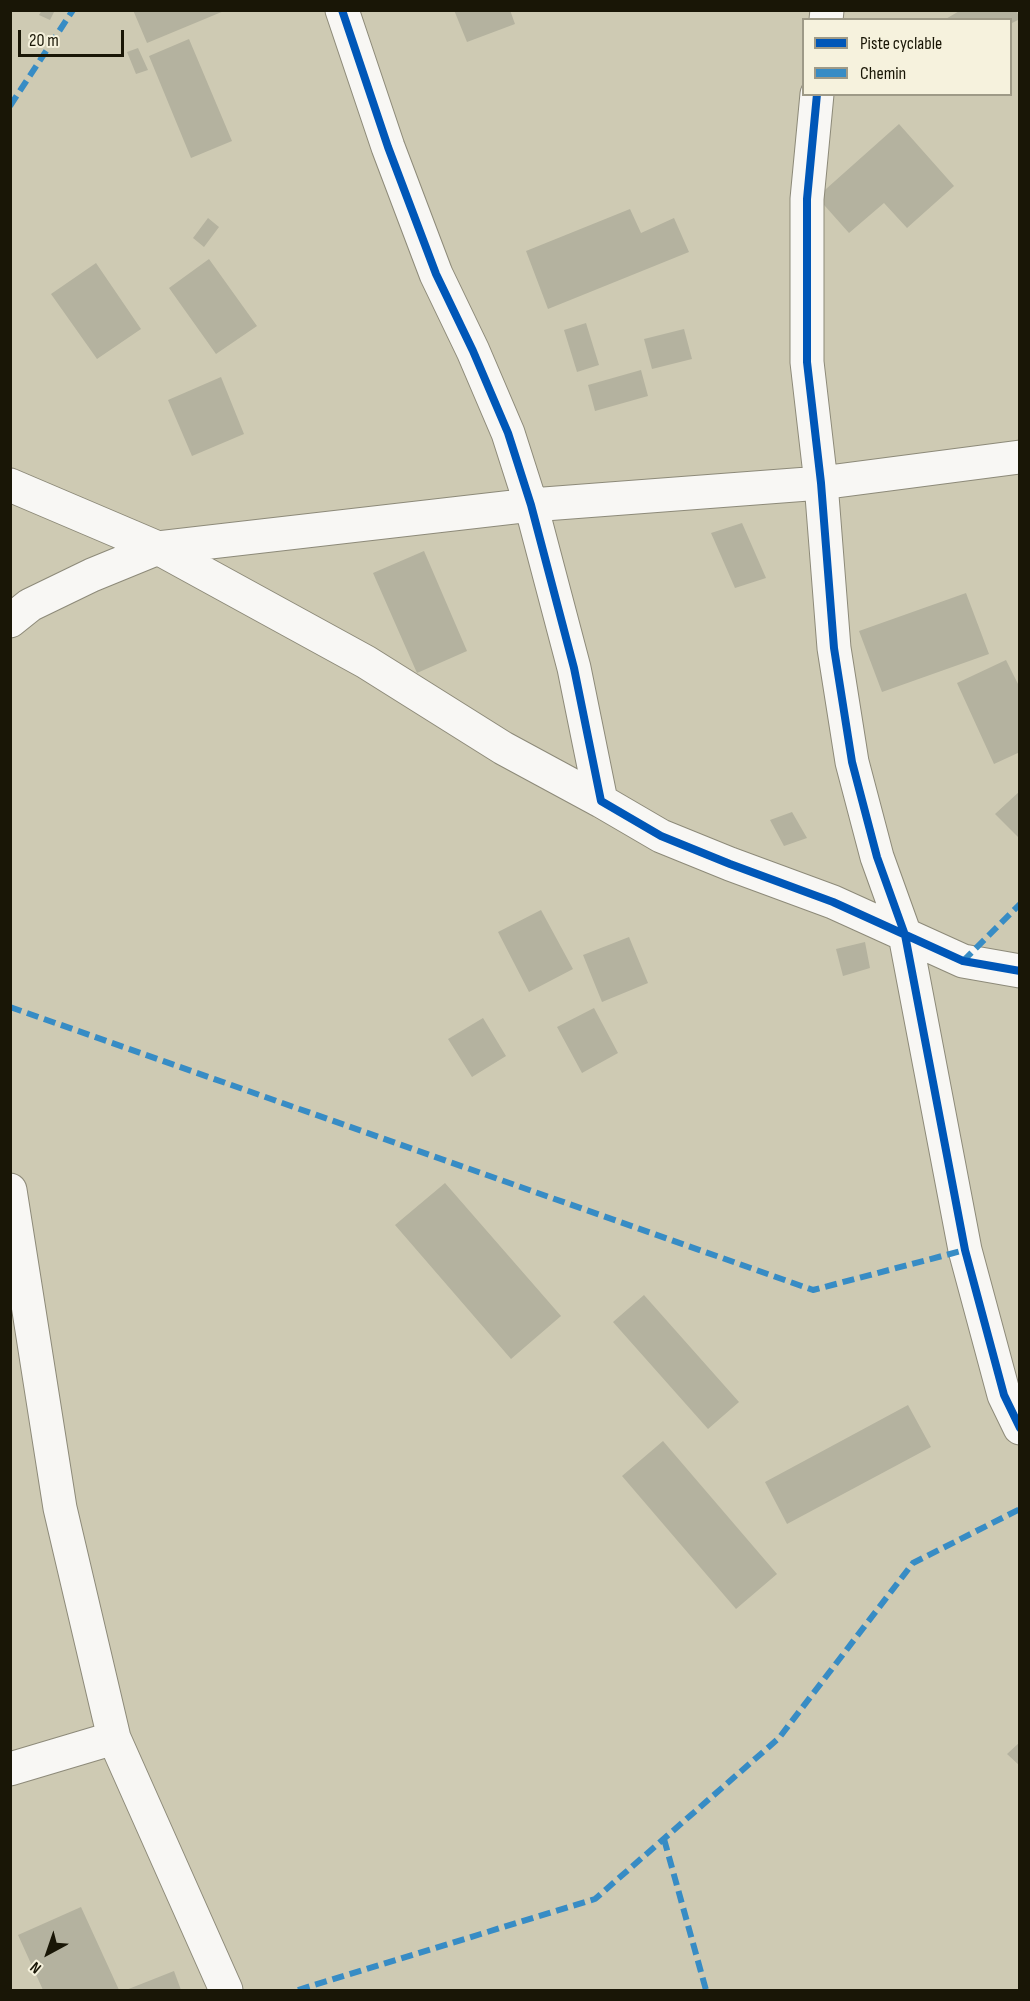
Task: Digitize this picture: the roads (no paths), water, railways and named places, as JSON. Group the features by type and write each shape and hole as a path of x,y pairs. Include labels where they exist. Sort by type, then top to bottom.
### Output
{"street":[{"path":"342,10 388,147 436,274 473,351 508,433 531,505 574,668 601,801"},
{"path":"817,96 807,199 807,362 821,483 834,648 852,762 877,857 905,935 964,1250 1004,1395 1020,1428"},
{"path":"10,621 30,605 92,575 158,548 531,505 821,483 1020,457"},
{"path":"10,485 158,548 366,662 503,748 661,836 833,902 963,961 1020,970"},
{"path":"10,1190 60,1508 114,1738 226,1990"},
{"path":"10,1769 114,1738"}]}
